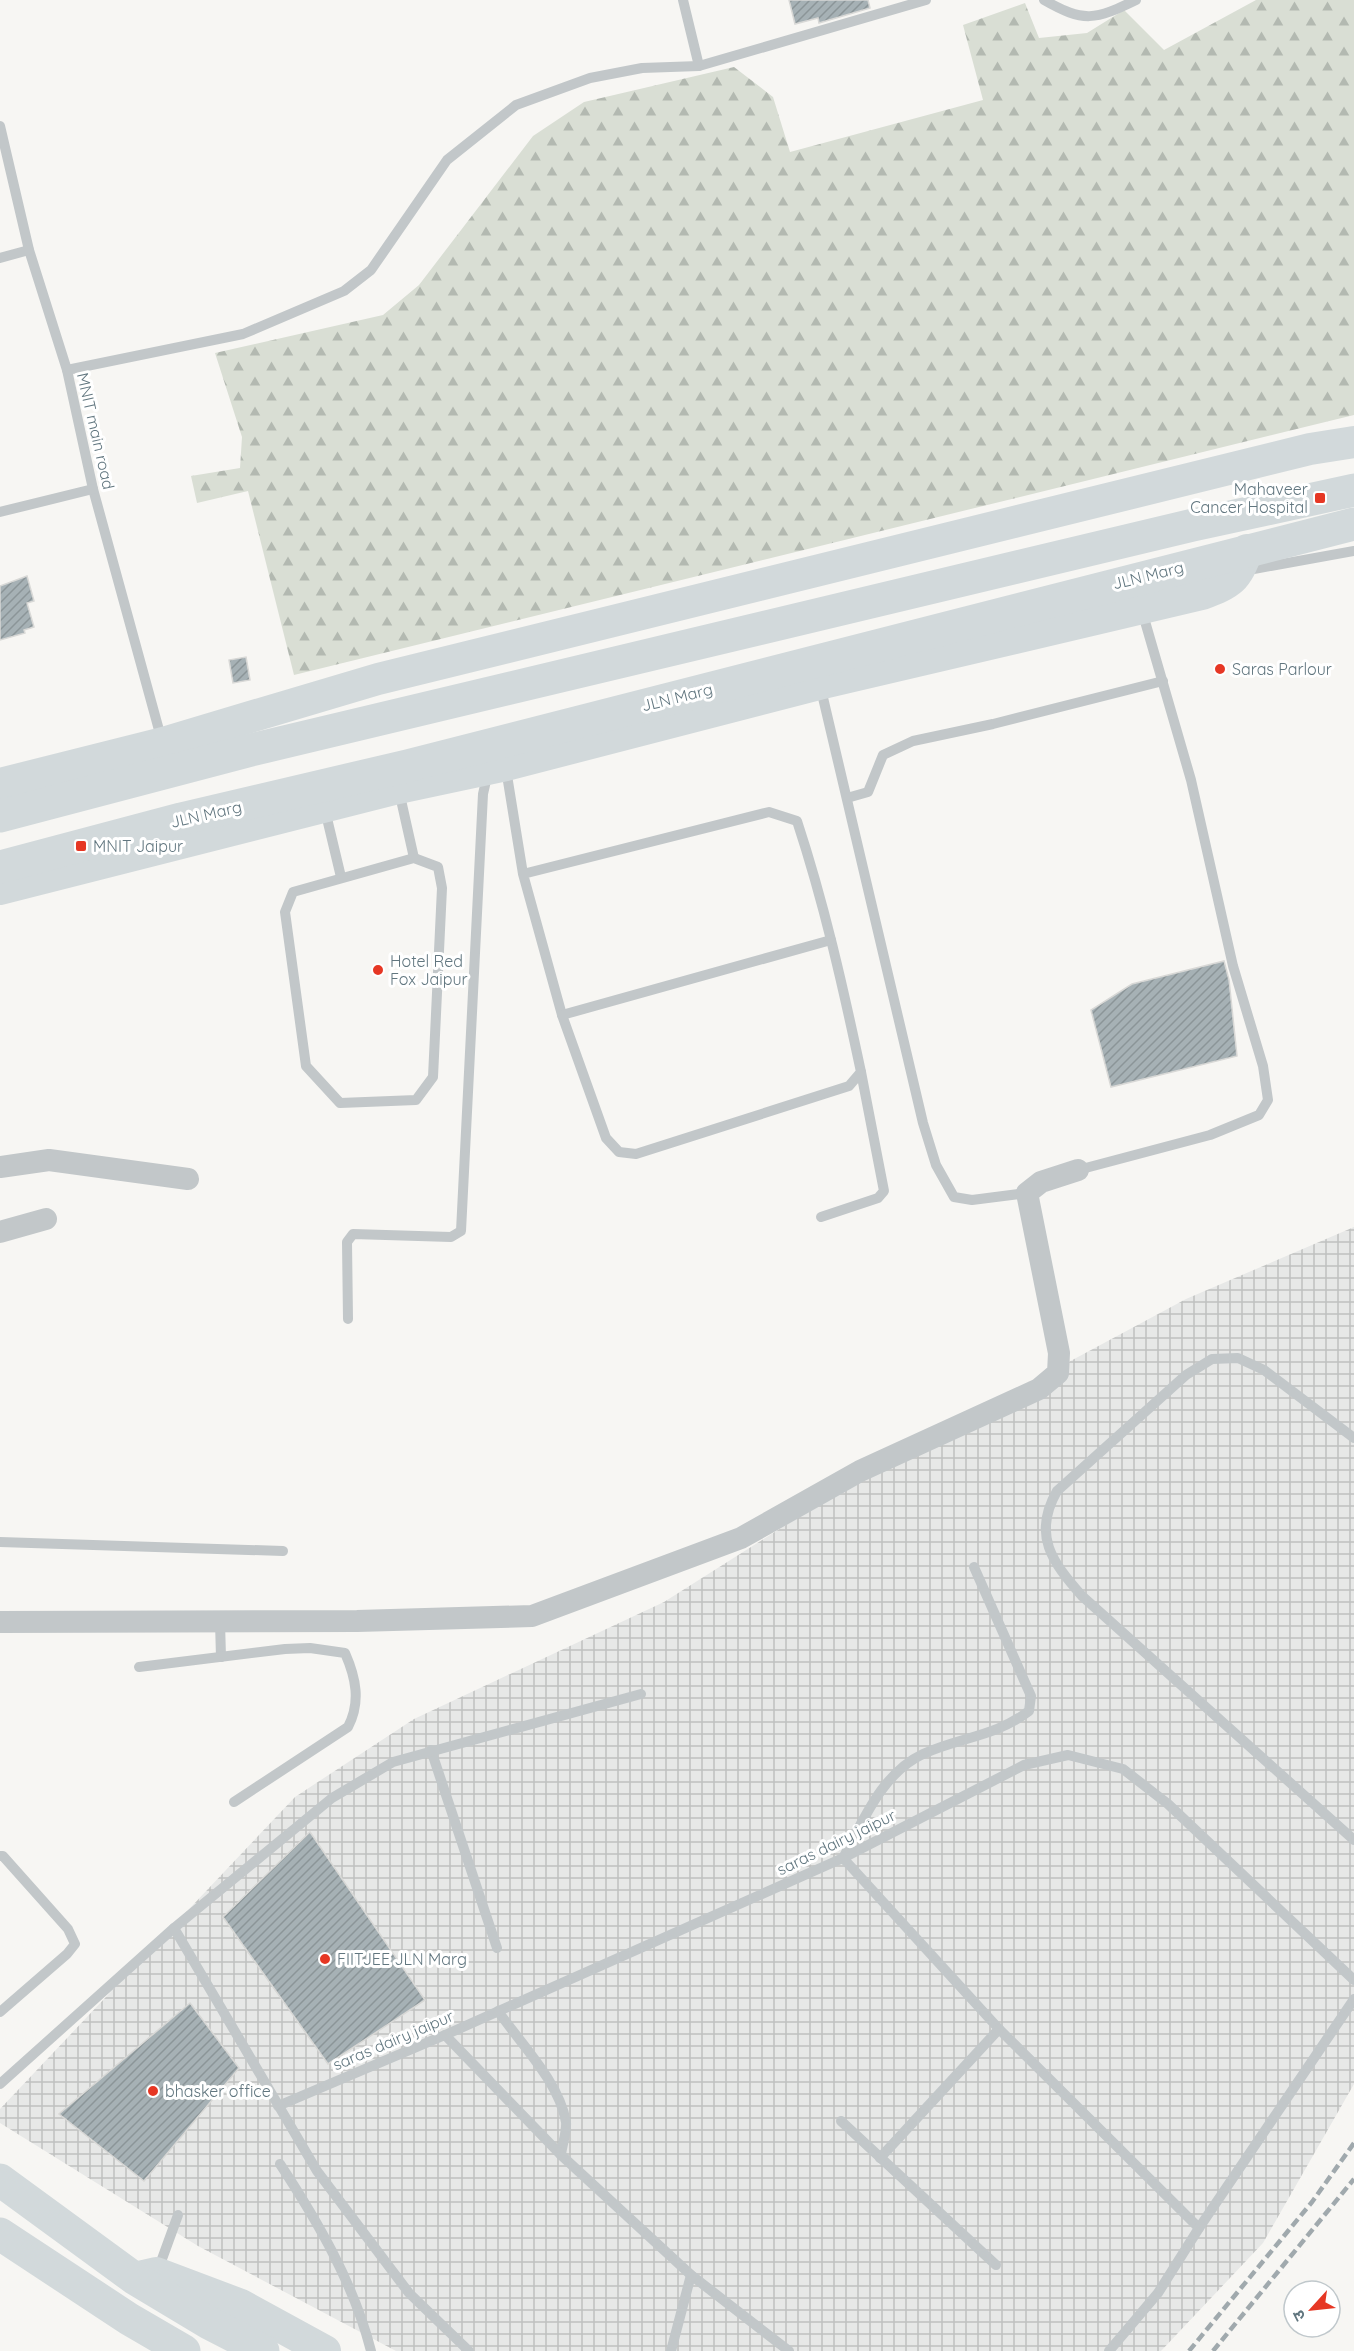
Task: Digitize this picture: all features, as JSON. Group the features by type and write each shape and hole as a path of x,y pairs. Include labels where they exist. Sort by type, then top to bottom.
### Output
{"main road":[{"path":"0,816 167,758 251,750 1193,525 1354,490"},
{"name":"JLN Marg","path":"0,867 184,830 497,755 1138,594 1354,524"},
{"path":"0,2180 145,2275 209,2323 263,2351"},
{"path":"0,2234 129,2319 184,2351"}],"street":[{"path":"0,784 167,758 378,679 1310,448 1354,442"},
{"path":"0,889 184,830 324,808 398,788 497,755"},
{"path":"0,1167 49,1160 188,1179"},
{"path":"0,1622 357,1621 532,1616 741,1538 860,1472 1039,1389 1058,1373 1059,1353 1027,1193 1041,1182 1078,1170"},
{"path":"0,1232 46,1219"},
{"path":"145,2275 241,2305 325,2351"},
{"path":"129,2319 158,2351"}],"lane":[{"path":"683,0 699,66"},
{"path":"67,370 243,334 344,291 371,270 447,160 516,105 600,76 642,68 699,66 926,0"},
{"path":"1044,0 1071,15 1093,16 1114,11 1136,0"},
{"name":"MNIT main road","path":"0,126 29,250 67,370 93,489 167,758"},
{"path":"0,258 29,250"},
{"path":"0,512 93,489"},
{"path":"1243,561 1354,550"},
{"path":"1078,1170 1210,1136 1259,1115 1268,1100 1263,1066 1233,966 1191,780 1138,594"},
{"path":"817,673 923,1123 943,1180 954,1197 972,1200 1027,1193"},
{"path":"847,798 868,792 883,756 913,741 993,724 1163,681"},
{"path":"497,755 523,874 562,1015 606,1138 619,1152 636,1154 849,1086 861,1072"},
{"path":"348,1319 347,1242 353,1234 451,1237 461,1231 482,806 497,755"},
{"path":"398,788 414,858"},
{"path":"324,808 341,877"},
{"path":"523,874 769,812 797,821 831,940 861,1072 884,1191 878,1198 821,1217"},
{"path":"414,858 438,867 442,888 433,1077 416,1100 340,1103 306,1066 285,912 292,892 341,877 414,858"},
{"path":"562,1015 831,940"},
{"path":"1354,1438 1264,1370 1238,1358 1212,1359 1186,1375 1057,1491 1046,1510 1044,1526 1049,1549 1061,1572 1082,1596 1354,1840"},
{"path":"0,1542 283,1551"},
{"path":"974,1567 1031,1696 1029,1711 1011,1725 922,1754 904,1767 879,1792 843,1858 999,2030 1199,2228"},
{"path":"220,1622 221,1657"},
{"path":"138,1667 285,1649 328,1650 345,1653 356,1677 356,1708 348,1727 234,1802"},
{"path":"0,2084 174,1928 332,1797 393,1762 641,1694"},
{"path":"431,1750 497,1948"},
{"name":"saras dairy jaipur","path":"278,2106 445,2035 843,1858 1024,1766 1068,1755 1123,1769 1168,1804 1354,1980"},
{"path":"0,1856 3,1856 68,1929 75,1944 67,1954 0,2012"},
{"path":"174,1928 317,2171 410,2293 469,2351"},
{"path":"1109,2351 1158,2293 1199,2228 1354,1999"},
{"path":"498,2011 549,2082 559,2104 566,2124 561,2155"},
{"path":"880,2158 999,2030"},
{"path":"445,2035 561,2155 691,2275 789,2351"},
{"path":"841,2121 996,2265"},
{"path":"280,2164 309,2209 340,2268 365,2327 371,2351"},
{"path":"145,2275 178,2216"},
{"path":"671,2351 691,2275"}],"shaded area":[{"path":"1354,1227 1354,2084 1263,2243 1161,2351 396,2351 198,2246 0,2123 0,2109 295,1797 414,1719 664,1602 903,1451 1186,1299"}],"green space":[{"path":"1256,0 1354,0 1354,415 294,675 248,491 197,503 191,476 240,468 242,437 215,353 383,315 419,285 533,136 584,102 734,67 773,97 790,152 983,100 963,25 1025,3 1039,38 1087,33 1124,10 1164,50"}],"building":[{"path":"789,0 868,0 870,8 819,23 818,18 795,24"},
{"path":"27,576 34,601 27,603 34,627 24,630 25,633 0,640 0,586"},
{"path":"246,657 250,680 233,683 229,660"},
{"path":"1224,961 1229,980 1237,1056 1111,1087 1091,1010 1132,984"},
{"name":"FIITJEE JLN Marg","path":"310,1832 425,2000 328,2064 223,1917"},
{"name":"bhasker office","path":"190,2003 239,2068 144,2181 59,2114"}],"railway":[{"path":"1189,2351 1312,2202 1354,2143"},
{"path":"1213,2351 1354,2179"}],"place":[{"name":"Mahaveer Cancer Hospital","path":"1320,498"},
{"name":"Saras Parlour","path":"1220,669"},
{"name":"MNIT Jaipur","path":"81,846"},
{"name":"Hotel Red Fox Jaipur","path":"378,970"},
{"name":"FIITJEE JLN Marg","path":"325,1959"},
{"name":"bhasker office","path":"153,2091"}]}
